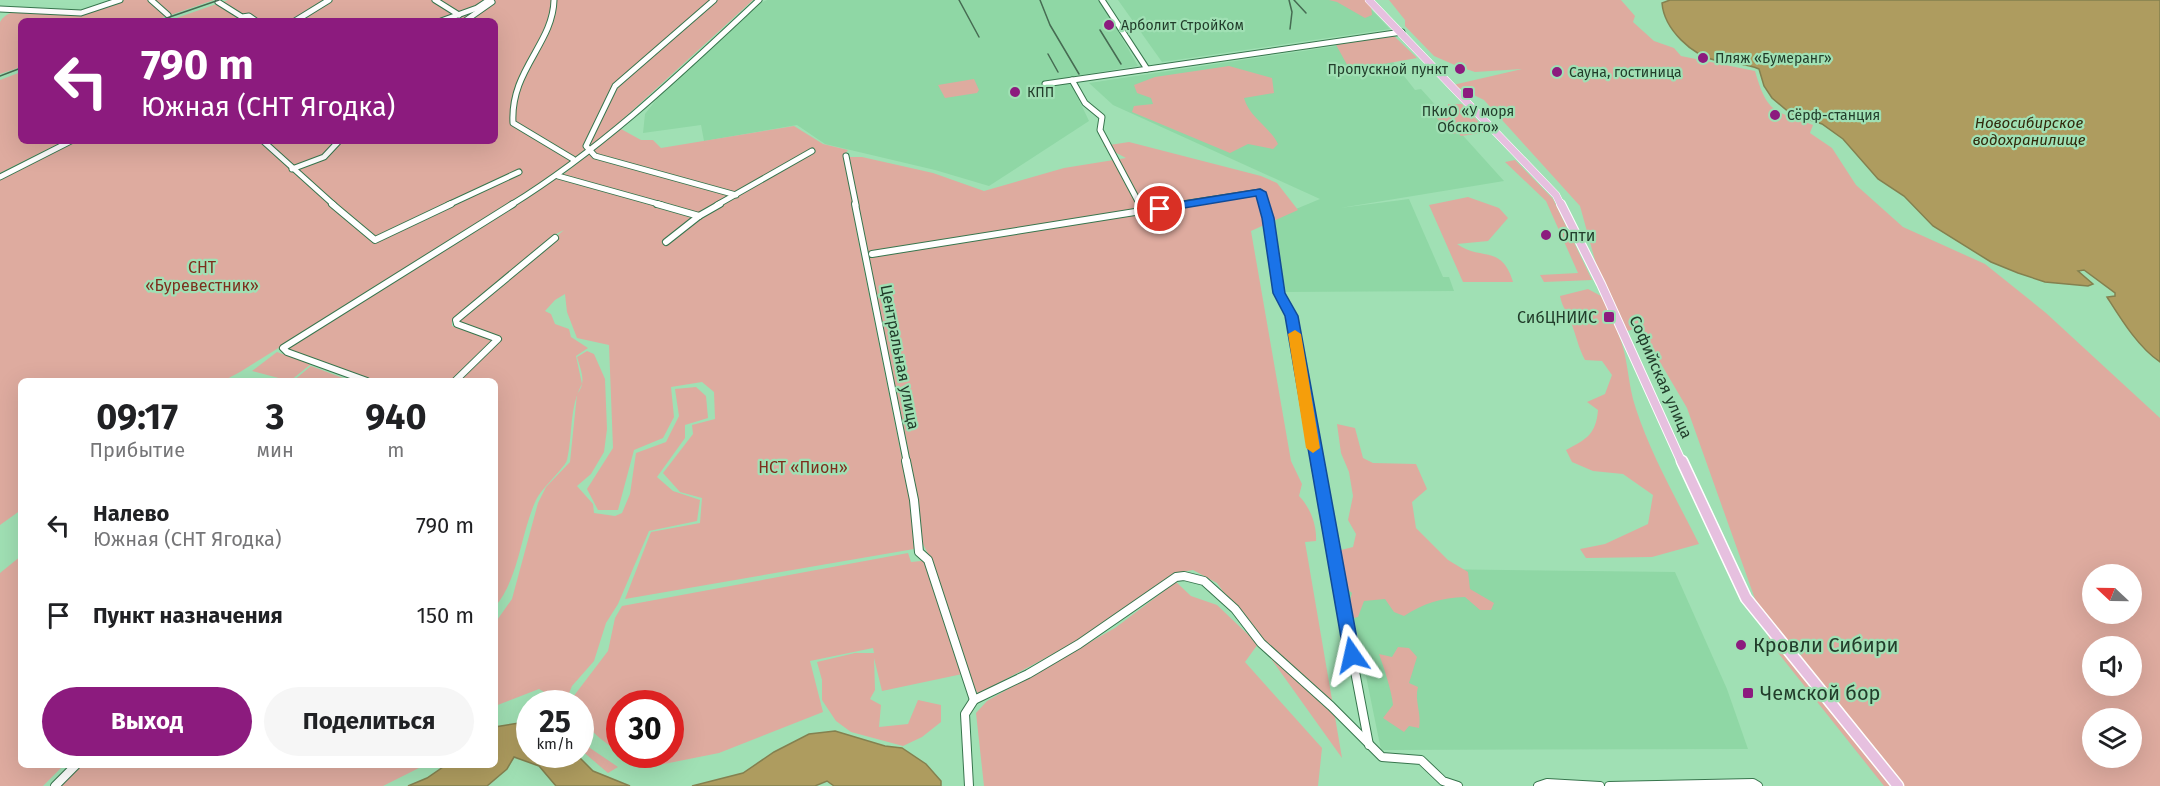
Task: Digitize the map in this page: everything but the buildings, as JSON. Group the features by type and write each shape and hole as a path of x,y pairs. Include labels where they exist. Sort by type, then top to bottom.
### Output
{"main road":[{"name":"Софийская улица","path":"1369,0 1556,195 1601,284 1746,598 1847,726 1898,786"}],"street":[{"path":"0,9 81,13 120,0"},
{"path":"151,0 168,15"},
{"path":"300,18 329,0"},
{"path":"435,0 459,15"},
{"path":"450,18 491,0"},
{"path":"469,18 491,0"},
{"path":"554,0 554,16 528,59 516,89 511,113 513,123 573,159"},
{"path":"714,0 615,86 586,146 595,156 736,195"},
{"path":"359,378 287,352 283,348 558,176 642,109 759,0"},
{"path":"1102,0 1147,69"},
{"path":"218,2 242,17 252,18"},
{"path":"1045,84 1402,32"},
{"path":"1072,80 1085,103 1101,117 1100,130 1123,169 1143,212"},
{"path":"0,177 65,144"},
{"path":"266,144 375,240 519,172"},
{"path":"292,169 324,157 336,144"},
{"path":"666,242 699,216 813,151"},
{"name":"Центральная улица","path":"846,156 914,500 919,552 928,560 974,700"},
{"path":"558,176 699,216"},
{"path":"872,254 1260,192 1268,218 1279,293 1291,316 1313,450 1369,746"},
{"path":"458,378 498,339 456,324 456,320 555,238"},
{"path":"969,786 965,714 974,700 1045,664 1176,577 1184,576 1204,581 1235,609 1261,643 1331,706 1382,757 1422,760 1443,781 1458,786"},
{"path":"55,786 73,768"},
{"path":"1538,786 1547,783 1600,786"},
{"path":"1609,786 1753,783 1758,786"}],"shaded area":[{"path":"767,0 1100,0 1138,66 1068,77 1089,121 989,186 935,170 825,144 797,125 704,141 701,125 643,133 645,114 662,92 756,5"},
{"path":"1118,0 1362,0 1390,29 1162,62"},
{"path":"1376,40 1415,90 1421,89 1504,181 1340,208 1409,199 1443,277 1449,277 1454,291 1286,292 1272,219 1320,199 1113,105 1089,83"},
{"path":"1344,568 1675,572 1727,689 1748,749 1381,750"}],"green space":[{"path":"124,0 214,0 162,18 18,18 18,68 0,74 0,22 6,16 25,10 80,14 97,11"},
{"path":"228,0 325,0 294,18 177,18"},
{"name":"СНТ «Буревестник»","path":"332,0 753,0 599,141 541,184 229,378 18,378 18,512 0,525 0,179 72,144 498,144 498,18 303,18"},
{"path":"1329,0 1365,0 1371,6 1372,15 1365,18"},
{"path":"1389,0 1621,0 1635,16 1633,22 1654,41 1674,48 1681,56 1755,71 1768,103 1789,117 1813,125 1810,133 1832,148 1856,185 1903,227 1985,264 2046,313 2160,418 2160,786 1884,786 1771,644 1687,408 1640,328 1618,333 1622,342 1633,400 1657,460 1699,544 1652,557 1586,558 1580,549 1605,544 1648,524 1653,495 1623,474 1593,471 1572,462 1566,450 1585,439 1593,430 1598,410 1587,402 1605,394 1612,375 1602,361 1585,360 1560,296 1588,289 1601,296 1609,311 1580,206 1484,100 1453,85 1522,69 1475,72 1457,66 1434,56 1405,26 1405,20"},
{"path":"1394,36 1417,58 1350,70 1335,43"},
{"path":"1229,66 1272,78 1274,93 1244,98 1250,111 1278,144 1273,149 1248,144 1230,153 1132,112 1134,106 1153,104 1151,98 1137,93 1134,85 1155,77"},
{"path":"18,73 18,144 58,144 0,173 0,80"},
{"path":"974,79 979,90 977,93 945,98 938,85"},
{"path":"1448,104 1462,104 1488,132 1461,136 1458,133 1451,134 1435,116 1448,114"},
{"name":"НСТ «Пион»","path":"794,126 823,144 848,150 845,154 856,229 913,514 914,549 625,599 651,532 700,523 702,498 680,492 663,473 693,434 692,425 715,419 714,392 702,382 671,387 674,417 663,438 634,450 618,510 598,510 587,489 613,448 609,345 577,338 567,312 565,294 555,300 545,311 551,314 555,324 569,329 571,337 588,348 576,356 582,384 573,412 569,451 563,467 536,500 515,569 498,602 498,378 462,378 502,338 459,323 459,319 564,230 554,235 452,320 452,326 493,340 454,378 364,378 286,349 565,173 621,129 641,140 653,140 661,148"},
{"path":"1129,142 1261,176 1277,183 1298,210 1251,231 1291,461 1302,484 1299,496 1314,523 1316,541 1305,542 1342,758 1217,583 1193,570 1176,573 1105,626 978,694 967,673 882,691 874,658 875,690 870,699 881,705 879,727 908,724 918,700 941,705 941,722 922,737 903,746 851,732 836,721 822,700 822,680 817,662 855,653 874,653 873,648 810,661 823,712 719,753 684,760 684,690 606,690 606,743 599,738 594,733 594,690 578,690 608,651 615,618 622,606 908,553 911,562 931,560 923,544 909,453 848,157 862,157 933,173 984,191 1064,168 1126,158 1103,146"},
{"path":"1515,160 1553,199 1592,280 1544,282 1540,275 1578,273 1546,201 1505,162"},
{"path":"1468,197 1499,208 1508,218 1488,241 1457,244 1503,262 1513,282 1463,282 1429,205"},
{"path":"587,351 594,354 605,379 607,429 604,452 591,474 577,486 593,504 594,513 615,516 622,513 630,494 636,453 666,442 679,416 675,389 696,387 706,396 708,418 685,425 685,438 657,477 673,491 700,500 697,521 649,531 618,604 606,623 594,661 570,690 516,690 516,698 498,705 498,619 512,599 538,503 546,487 570,462 577,394 582,386 577,357"},
{"path":"277,352 311,364 294,378 279,378 252,371"},
{"path":"311,366 343,378 297,378"},
{"path":"1337,424 1355,428 1363,458 1373,463 1416,464 1427,489 1412,502 1416,528 1448,560 1468,572 1470,589 1494,603 1491,610 1480,610 1465,597 1440,600 1404,616 1394,612 1385,599 1364,601 1358,617 1350,619 1347,612 1352,593 1343,585 1336,562 1341,550 1353,547 1356,534 1348,520 1353,496 1349,472 1341,453"},
{"path":"18,558 18,768 61,768 43,786 0,786 0,573"},
{"path":"1176,582 1191,596 1217,605 1258,644 1245,662 1322,748 1318,786 984,786 976,713 987,701 1115,628"},
{"path":"1398,647 1409,648 1417,657 1409,683 1418,687 1419,728 1409,726 1404,732 1383,718 1393,705 1379,654 1392,657"},
{"path":"594,751 606,759 606,768 616,768 608,773 594,761"},
{"path":"73,768 419,768 383,786 55,786"}],"water":[{"name":"Новосибирское водохранилище","path":"1670,0 2160,0 2160,362 2137,341 2118,314 2107,297 2115,296 2115,293 2084,270 2078,271 2093,284 2088,286 2045,282 1991,262 1933,226 1904,196 1878,179 1843,139 1822,124 1790,113 1772,98 1764,86 1759,69 1708,58 1689,47 1674,31 1664,13 1662,3"},
{"path":"516,724 516,758 514,757 507,769 487,786 408,786 427,778 442,768 498,768 498,726"},
{"path":"835,731 885,746 902,748 926,764 941,781 941,786 834,786 827,781 815,786 692,786 743,773 774,752 809,734"},
{"path":"541,768 590,768 630,786 556,786"}],"railway":[{"path":"167,18 219,0"},
{"path":"959,0 979,37"},
{"path":"1040,0 1050,25 1079,74"},
{"path":"1289,0 1292,12 1290,29"},
{"path":"1294,0 1306,13"},
{"path":"1100,30 1121,64"},
{"path":"1048,54 1058,72"},
{"path":"0,76 18,69"}],"slow traffic":[{"path":"1295,334 1313,448"}],"place":[{"name":"Арболит СтройКом","path":"1109,25"},
{"name":"Пляж «Бумеранг»","path":"1703,58"},
{"name":"Пропускной пункт","path":"1460,69"},
{"name":"Сауна, гостиница","path":"1557,72"},
{"name":"КПП","path":"1015,92"},
{"name":"ПКиО «У моря Обского»","path":"1468,93"},
{"name":"Сёрф-станция","path":"1775,115"},
{"name":"Опти","path":"1546,235"},
{"name":"СибЦНИИС","path":"1609,317"},
{"name":"Кровли Сибири","path":"1741,645"},
{"name":"Чемской бор","path":"1748,693"}],"route":[{"path":"1160,209 1260,192 1268,218 1279,293 1291,316 1313,450 1352,655"}]}
